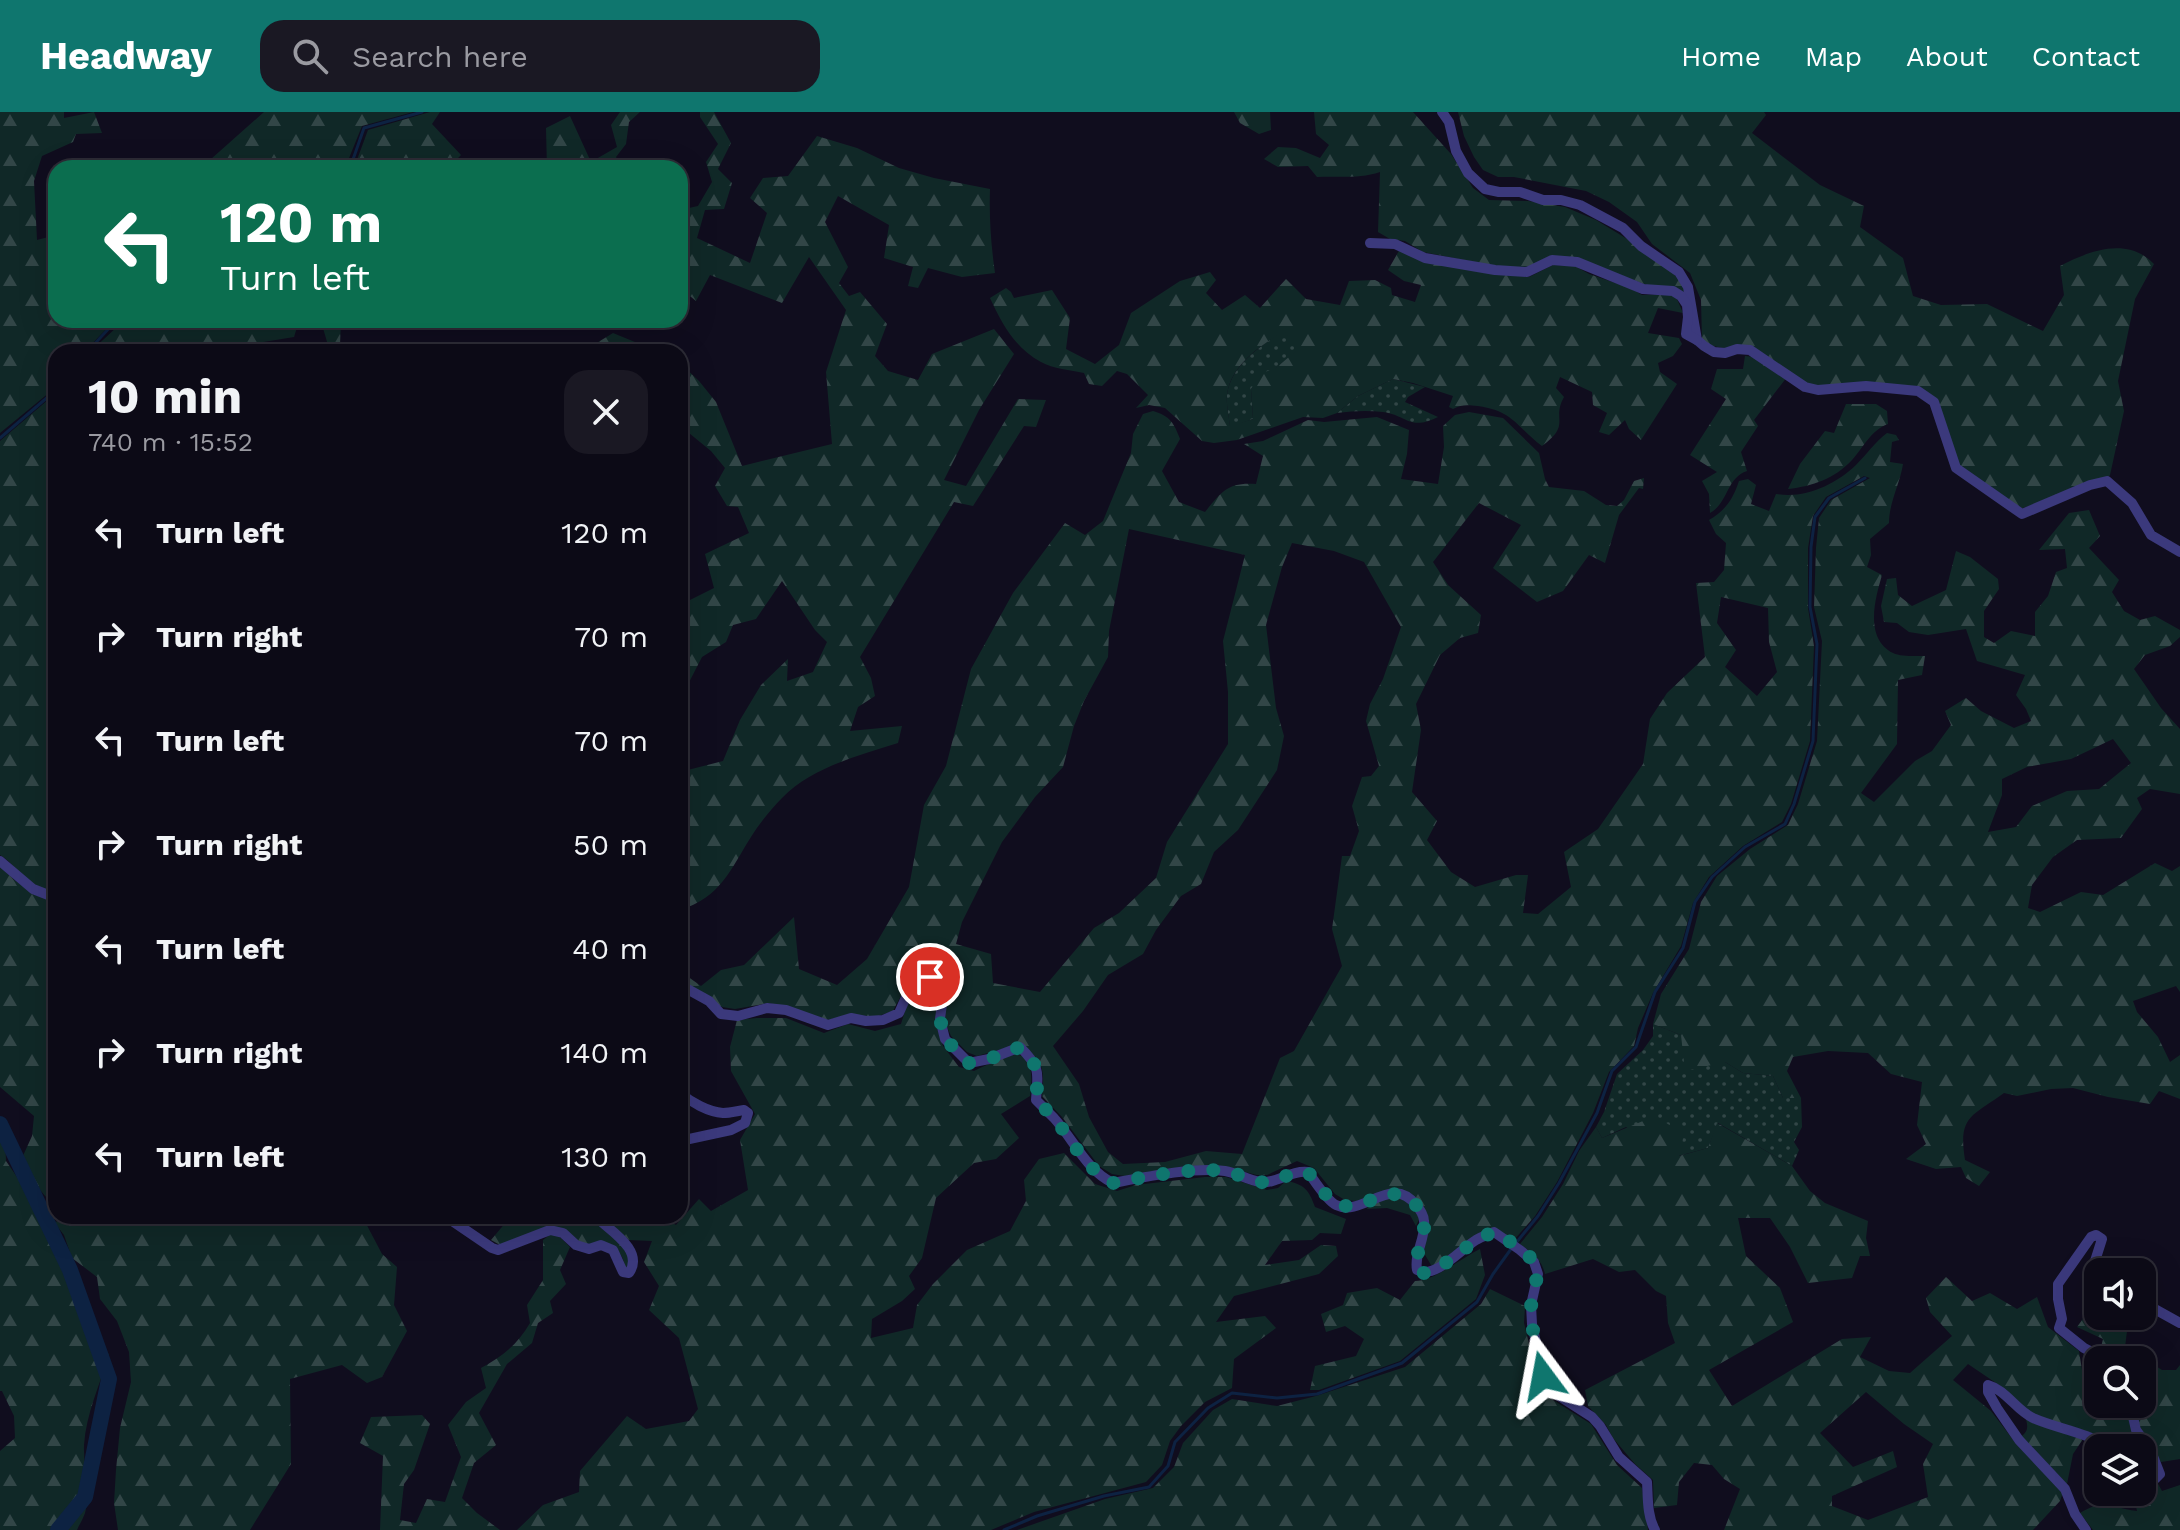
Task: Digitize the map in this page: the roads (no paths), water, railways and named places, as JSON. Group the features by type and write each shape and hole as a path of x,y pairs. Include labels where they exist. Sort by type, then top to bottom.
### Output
{"street":[{"path":"1442,112 1449,122 1456,151 1468,173 1485,189 1520,192 1543,200 1561,200 1580,205 1623,228 1641,246 1679,272 1688,287 1697,340"},
{"path":"1370,243 1395,244 1425,258 1495,270 1527,272 1552,260 1577,262 1643,289 1673,291 1687,305 1686,334 1714,352 1750,350 1805,387 1818,390 1866,386 1918,391 1934,402 1956,468 2022,514 2090,485 2107,481 2132,503 2151,535 2180,552"},
{"path":"0,861 33,889 48,895"},
{"path":"688,989 709,1001 721,1014 738,1016 767,1008 786,1010 828,1025 851,1018 883,1020 899,1013 918,979 930,977 940,988 940,1019 945,1039 969,1063 1020,1047 1038,1071 1036,1100 1055,1119 1088,1163 1113,1183 1200,1171 1225,1171 1262,1182 1298,1171 1308,1172 1338,1206 1362,1204 1387,1193 1403,1194 1422,1213 1422,1240 1415,1261 1417,1270 1422,1273 1443,1265 1479,1238 1494,1232 1534,1262 1538,1274 1531,1305 1532,1324 1543,1376 1553,1392 1592,1417 1619,1457 1647,1482 1649,1514 1655,1530"},
{"path":"688,1100 713,1111 744,1110 748,1113 745,1123 731,1130 688,1139"},
{"path":"457,1224 498,1250 550,1230 563,1233 576,1245 589,1249 601,1245 613,1250 623,1272 629,1273 633,1258 628,1246 604,1224"},
{"path":"2084,1348 2059,1328 2062,1319 2058,1284 2091,1237 2096,1235 2102,1239 2096,1258"},
{"path":"2156,1310 2180,1323"},
{"path":"2084,1436 2032,1417 1995,1387 1988,1385 1988,1392 1997,1408 2019,1440 2065,1489 2075,1514 2086,1530"}],"waterway":[{"path":"353,160 364,128 422,112"},
{"path":"94,344 109,328"},
{"path":"0,438 48,397"},
{"path":"1516,1243 1559,1183 1597,1113 1612,1071 1636,1047 1655,992 1683,948 1695,902 1712,877 1745,847 1785,824 1813,741 1817,644 1810,607 1815,517 1829,498 1865,478"},
{"path":"0,1124 70,1270 109,1379 85,1497 58,1530"},
{"path":"1004,1530 1037,1516 1104,1496 1149,1487 1168,1466 1175,1442 1208,1408 1232,1393 1277,1398 1317,1394 1402,1363 1477,1302 1511,1249"}]}
